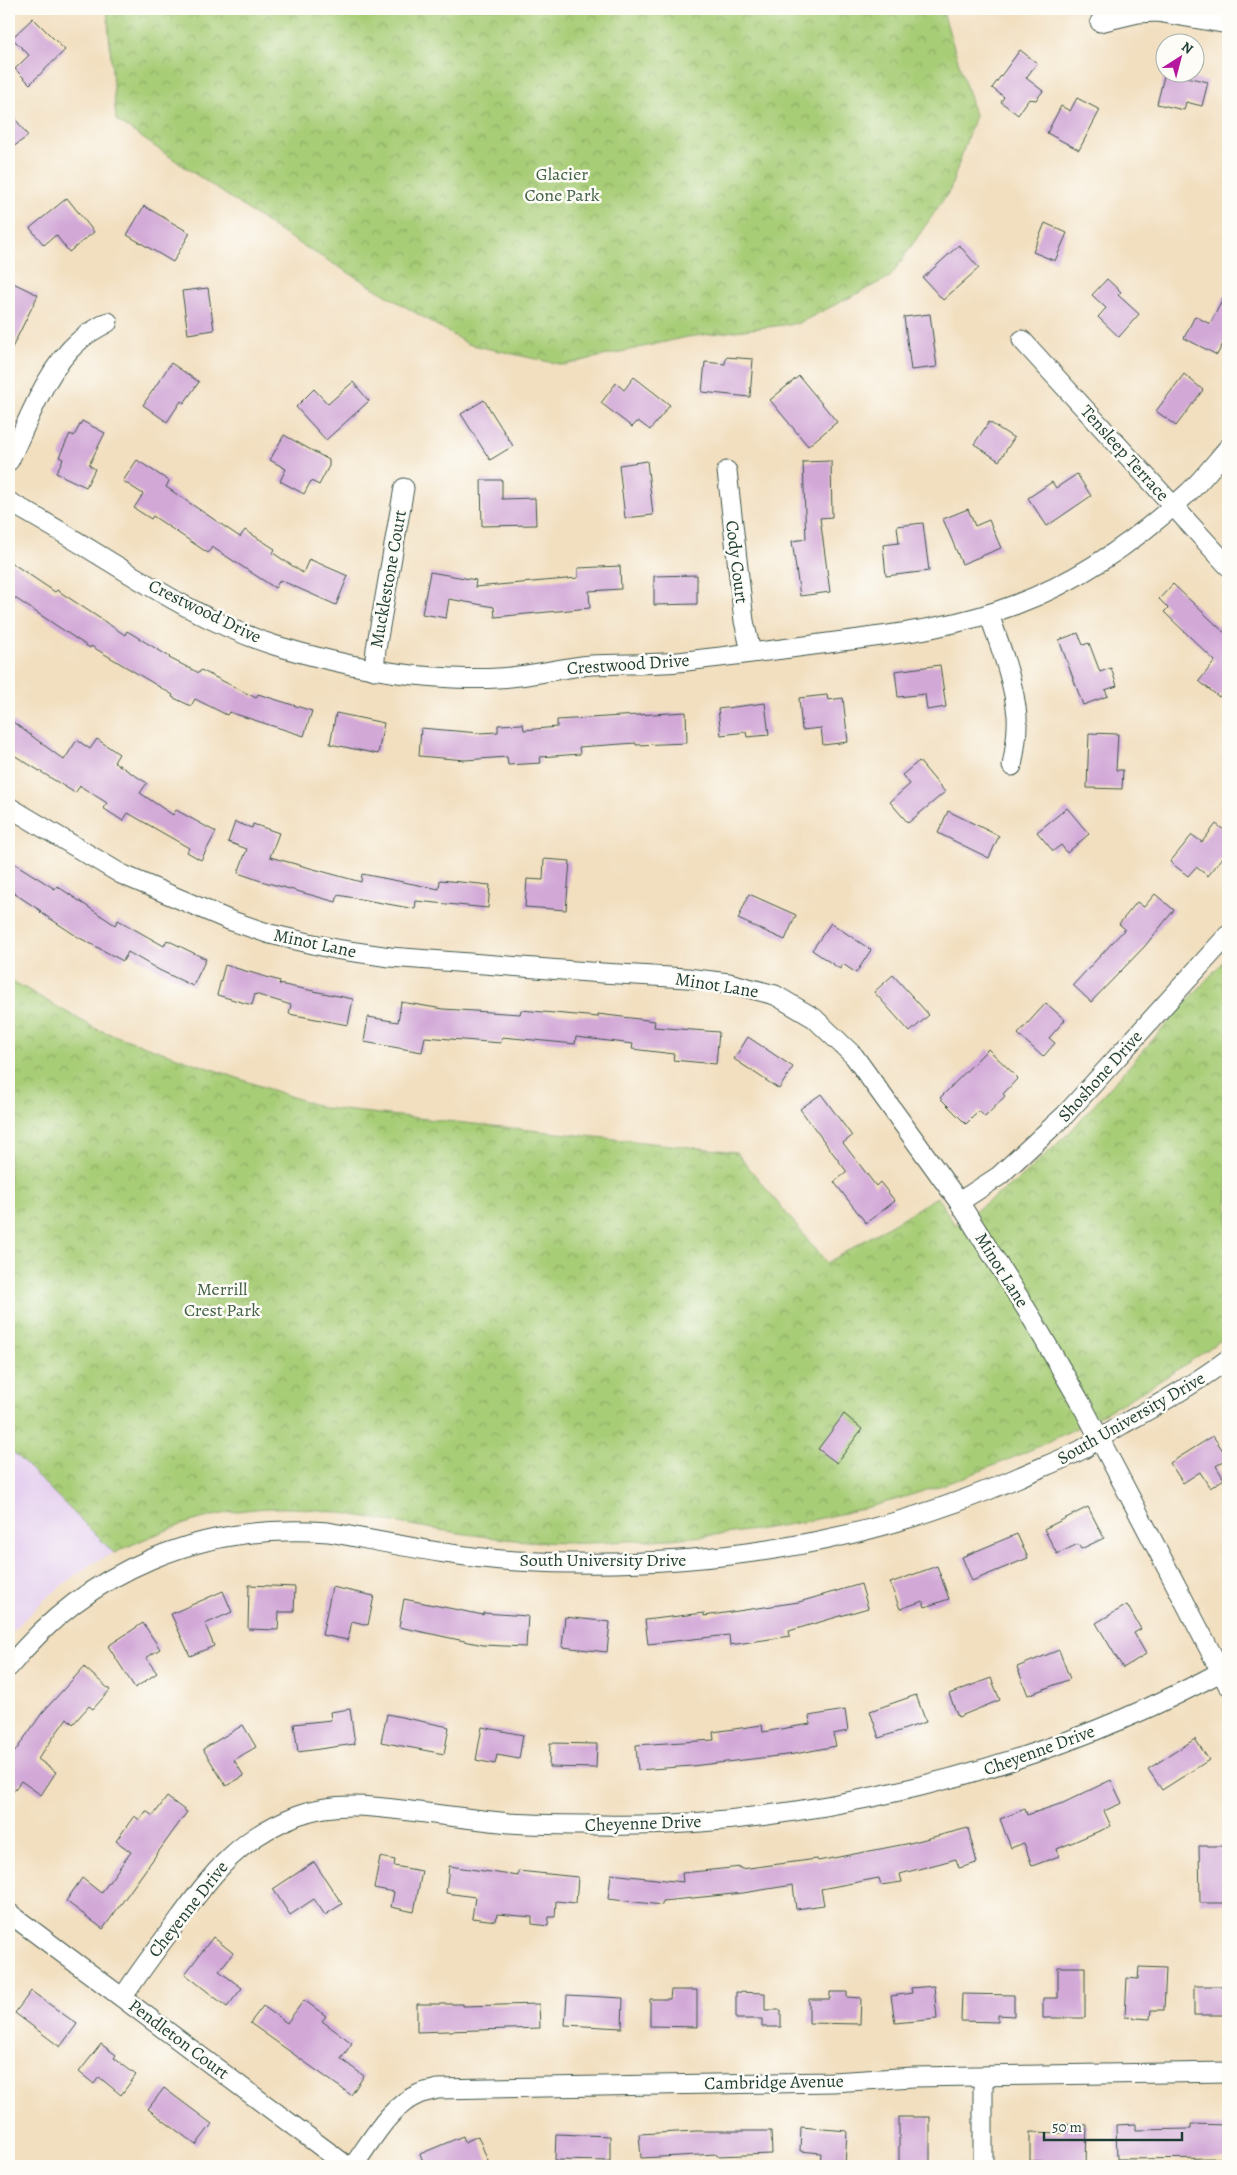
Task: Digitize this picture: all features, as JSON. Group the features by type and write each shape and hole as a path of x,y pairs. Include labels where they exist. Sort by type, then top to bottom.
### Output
{"street":[{"path":"1100,22 1138,13 1157,12 1228,24"},
{"path":"9,460 48,380 61,360 79,340 108,322"},
{"name":"Tensleep Terrace","path":"1022,340 1228,566"},
{"name":"Crestwood Drive","path":"9,502 179,602 228,626 275,645 374,670 455,679 502,677 589,665 676,662 925,631 989,614 1018,604 1056,587 1100,562 1142,533 1191,491 1228,448"},
{"name":"Cody Court","path":"727,471 744,622 750,652"},
{"name":"Mucklestone Court","path":"374,670 404,488"},
{"path":"989,614 1003,656 1017,716 1016,744 1012,766"},
{"name":"Minot Lane","path":"9,807 121,874 229,920 270,934 335,949 390,957 729,982 775,995 814,1018 854,1056 959,1202 1030,1315 1083,1407 1226,1675"},
{"name":"Shoshone Drive","path":"959,1202 999,1176 1065,1116 1228,935"},
{"name":"South University Drive","path":"9,1667 44,1628 72,1603 136,1564 205,1540 247,1533 306,1530 469,1556 515,1561 614,1564 696,1560 820,1541 914,1516 983,1493 1082,1450 1098,1438 1155,1408 1206,1376 1228,1359"},
{"name":"Cheyenne Drive","path":"124,1997 141,1970 224,1862 247,1841 271,1826 301,1813 334,1806 364,1805 510,1823 604,1826 681,1823 775,1815 884,1796 977,1772 1060,1745 1226,1675"},
{"name":"Pendleton Court","path":"9,1913 348,2166"},
{"name":"Cambridge Avenue","path":"353,2166 386,2121 402,2104 418,2094 438,2089 833,2082 913,2077 984,2078 1228,2072"},
{"path":"983,2166 984,2078"}],"shaded area":[{"path":"9,1448 114,1553 93,1563 70,1579 43,1601 9,1634"}],"green space":[{"name":"Glacier Cone Park","path":"107,9 942,9 975,115 950,190 890,277 799,323 687,337 563,365 468,344 282,233 116,120"},
{"name":"Merrill Crest Park","path":"1228,956 1228,1335 1159,1381 1089,1421 1017,1456 943,1484 868,1507 790,1524 710,1536 590,1543 547,1542 504,1539 319,1510 271,1508 229,1512 190,1522 114,1553 9,1448 9,979 96,1029 324,1108 736,1152 827,1263 937,1197 955,1225 1016,1182 1069,1133"}],"building":[{"path":"33,18 65,50 30,84 15,69 29,55 12,38"},
{"path":"1020,50 1037,63 1026,78 1043,91 1036,100 1029,99 1018,115 1001,102 1004,97 992,88"},
{"path":"1162,82 1208,82 1202,106 1186,102 1184,110 1157,104"},
{"path":"1077,98 1100,110 1079,150 1047,133 1061,106 1070,111"},
{"path":"9,110 28,136 9,150"},
{"path":"67,198 94,232 69,252 56,235 44,245 30,228"},
{"path":"144,206 190,233 173,262 127,235"},
{"path":"1045,223 1067,233 1055,261 1033,252"},
{"path":"959,245 979,268 943,300 923,278"},
{"path":"1107,279 1121,292 1118,295 1139,314 1119,337 1098,317 1106,308 1092,295"},
{"path":"9,281 38,295 9,354"},
{"path":"208,288 214,330 188,334 182,291"},
{"path":"1228,289 1228,334 1217,355 1184,338 1195,316 1210,324"},
{"path":"930,314 937,367 911,370 904,317"},
{"path":"726,357 753,359 750,397 702,392 705,362 725,364"},
{"path":"171,363 199,382 184,403 181,401 167,422 143,405"},
{"path":"1184,374 1203,390 1176,426 1156,411"},
{"path":"799,376 837,422 808,446 770,400"},
{"path":"634,377 670,405 650,430 638,421 632,427 601,403 616,383 624,390"},
{"path":"353,382 369,401 326,440 296,407 314,389 328,404"},
{"path":"484,400 513,446 490,460 461,414"},
{"path":"82,421 105,433 89,465 95,469 86,487 56,473 63,459 59,457 70,434 74,436"},
{"path":"989,422 1014,438 999,461 974,444"},
{"path":"284,435 329,460 329,466 319,485 311,481 304,494 280,481 286,469 270,460"},
{"path":"137,460 169,481 166,487 240,537 245,530 275,549 273,553 303,573 309,559 348,576 336,605 280,580 275,588 212,547 208,553 153,516 151,519 134,508 143,494 123,481"},
{"path":"647,461 653,515 625,518 619,465"},
{"path":"831,461 832,517 820,518 830,592 800,596 792,541 806,539 803,462"},
{"path":"1077,474 1091,496 1047,526 1028,498 1052,482 1056,488"},
{"path":"481,480 502,480 502,499 535,498 536,525 482,526"},
{"path":"968,509 975,526 989,520 1001,548 962,564 943,519"},
{"path":"923,523 929,571 886,576 883,545 899,543 897,526"},
{"path":"9,561 125,635 127,631 169,658 199,673 201,670 256,698 258,694 312,711 304,736 229,712 227,715 195,699 191,706 172,697 173,695 91,646 90,648 9,594"},
{"path":"620,566 621,589 589,591 590,608 495,617 494,607 449,599 446,618 422,614 430,572 476,580 475,587 578,578 578,568"},
{"path":"697,575 697,604 654,605 654,576"},
{"path":"1173,584 1228,636 1228,685 1219,697 1199,681 1215,661 1164,612 1168,608 1159,599"},
{"path":"1078,633 1083,645 1089,643 1100,672 1111,668 1117,686 1105,690 1108,696 1083,705 1059,640"},
{"path":"940,665 946,707 927,710 925,694 898,697 895,671"},
{"path":"827,695 828,700 843,698 848,742 823,745 821,728 802,730 799,698"},
{"path":"765,703 769,735 747,737 746,732 721,735 718,709"},
{"path":"686,712 687,743 636,745 636,743 579,747 580,754 540,757 541,763 508,765 507,757 465,760 419,756 421,728 479,733 498,732 498,725 523,724 524,730 557,727 557,720"},
{"path":"336,713 384,723 378,754 330,744"},
{"path":"9,719 64,760 77,740 90,749 97,739 119,754 114,762 147,783 140,793 173,815 176,810 216,832 201,860 187,852 189,848 128,813 123,821 103,808 107,803 80,786 75,793 9,752"},
{"path":"1089,733 1118,734 1116,770 1123,770 1122,789 1087,788"},
{"path":"919,761 945,792 908,823 890,802 910,784 902,775"},
{"path":"1067,808 1089,834 1067,853 1061,845 1053,851 1037,832"},
{"path":"948,811 999,836 989,858 938,833"},
{"path":"235,822 252,828 253,824 279,833 270,857 361,882 362,874 439,889 440,880 490,885 488,908 416,901 415,909 338,895 336,902 261,881 238,873 247,849 228,842"},
{"path":"1216,824 1228,833 1228,851 1208,876 1196,867 1188,876 1170,862 1192,835 1202,842"},
{"path":"544,859 570,861 566,910 525,907 527,879 543,880"},
{"path":"9,860 55,889 57,886 115,925 118,920 164,946 167,940 206,959 193,986 159,970 128,952 123,961 78,937 40,912 9,890"},
{"path":"749,894 796,915 785,940 738,919"},
{"path":"1155,894 1174,910 1145,946 1091,1002 1073,985 1125,929 1119,924 1137,902 1144,907"},
{"path":"831,923 871,950 856,973 843,964 840,969 812,950"},
{"path":"225,965 280,981 279,984 353,999 348,1025 289,1014 291,1005 255,994 252,1005 217,995"},
{"path":"893,975 929,1015 910,1032 874,992"},
{"path":"401,1002 443,1009 520,1014 521,1010 598,1017 598,1014 655,1021 654,1027 719,1032 716,1064 673,1060 674,1054 632,1049 633,1044 576,1037 575,1044 502,1037 501,1043 425,1037 422,1052 364,1042 368,1017 398,1022"},
{"path":"1046,1003 1065,1020 1049,1038 1055,1043 1043,1057 1018,1034"},
{"path":"748,1037 793,1067 779,1089 734,1059"},
{"path":"988,1049 1018,1078 1003,1094 1005,1096 985,1117 979,1111 966,1124 940,1098"},
{"path":"821,1094 852,1136 843,1143 876,1186 880,1182 895,1201 866,1223 834,1182 847,1172 800,1109"},
{"path":"844,1414 862,1429 837,1463 818,1449"},
{"path":"1213,1436 1228,1458 1216,1466 1224,1479 1210,1488 1200,1472 1183,1483 1170,1463"},
{"path":"1088,1507 1104,1538 1081,1549 1078,1544 1057,1554 1044,1529"},
{"path":"1017,1534 1028,1558 972,1581 962,1557"},
{"path":"937,1566 949,1599 925,1607 923,1601 900,1609 890,1583"},
{"path":"861,1584 868,1608 789,1631 790,1636 730,1645 729,1635 648,1644 645,1620 704,1613 704,1616 799,1602"},
{"path":"249,1585 295,1587 294,1612 279,1612 278,1630 248,1629"},
{"path":"332,1587 374,1596 368,1625 352,1621 348,1640 322,1635"},
{"path":"223,1591 232,1612 205,1624 214,1646 190,1656 171,1614"},
{"path":"404,1599 483,1615 483,1613 528,1616 526,1647 483,1645 399,1627"},
{"path":"1127,1605 1141,1629 1134,1633 1146,1654 1123,1668 1096,1623"},
{"path":"565,1617 610,1622 607,1652 562,1647"},
{"path":"143,1623 160,1649 146,1658 157,1673 135,1688 108,1646"},
{"path":"1059,1650 1070,1679 1028,1695 1017,1667"},
{"path":"84,1667 110,1690 93,1709 89,1706 73,1724 67,1718 38,1759 56,1772 41,1795 21,1781 9,1797 9,1760 42,1713"},
{"path":"991,1678 1000,1700 958,1717 949,1694"},
{"path":"916,1695 926,1722 879,1738 870,1711"},
{"path":"350,1709 355,1744 298,1752 294,1724 331,1720 330,1712"},
{"path":"845,1710 848,1731 833,1734 836,1746 795,1754 638,1770 636,1745 714,1740 713,1732 762,1725 763,1732 810,1724 809,1716"},
{"path":"387,1714 449,1727 444,1754 381,1742"},
{"path":"243,1725 256,1747 234,1760 244,1776 226,1786 203,1749"},
{"path":"482,1727 523,1735 519,1759 497,1755 495,1764 476,1760"},
{"path":"1195,1739 1209,1760 1162,1790 1148,1769"},
{"path":"550,1743 597,1744 596,1768 549,1767"},
{"path":"1111,1780 1122,1803 1104,1811 1111,1826 1057,1849 1059,1856 1032,1866 1024,1843 1011,1848 1000,1819 1025,1809 1027,1815 1063,1803"},
{"path":"167,1797 187,1812 103,1929 66,1901 82,1878 101,1893 131,1852 116,1841 134,1816 140,1820 146,1811 153,1816"},
{"path":"968,1828 977,1863 959,1868 956,1859 900,1874 902,1882 881,1885 879,1878 821,1889 824,1905 796,1909 793,1885 743,1893 663,1901 662,1905 608,1899 611,1874 683,1882 682,1873 741,1867 741,1869 817,1859 818,1861 906,1844"},
{"path":"1199,1846 1226,1846 1227,1903 1200,1903"},
{"path":"380,1857 395,1860 394,1866 422,1871 414,1912 391,1907 394,1892 374,1888"},
{"path":"314,1862 342,1904 325,1915 314,1899 290,1915 273,1889"},
{"path":"449,1866 518,1876 518,1871 578,1877 576,1903 556,1901 555,1917 549,1917 548,1926 532,1924 532,1917 497,1914 496,1921 472,1918 475,1897 446,1893"},
{"path":"213,1937 233,1953 219,1971 242,1988 227,2007 185,1974"},
{"path":"1058,1967 1085,1967 1085,2018 1043,2018 1043,1998 1058,1998"},
{"path":"1139,1967 1166,1968 1164,2010 1151,2010 1150,2019 1125,2017 1127,1978 1138,1979"},
{"path":"934,1986 937,2019 895,2023 891,1996 912,1993 911,1988"},
{"path":"1194,1986 1228,1986 1228,2015 1194,2015"},
{"path":"671,1990 697,1990 697,2027 650,2026 650,1999 670,1999"},
{"path":"31,1991 77,2024 60,2047 15,2013"},
{"path":"736,1992 765,1993 765,2010 781,2010 781,2027 762,2027 762,2019 736,2019"},
{"path":"830,1992 847,1992 847,1997 861,1998 860,2024 809,2023 809,1999 830,1999"},
{"path":"962,1994 1014,1995 1014,2016 998,2015 998,2022 961,2021"},
{"path":"567,1995 623,1998 622,2028 565,2025"},
{"path":"304,2000 326,2016 322,2021 352,2043 341,2059 364,2076 351,2095 250,2023 263,2006 287,2023"},
{"path":"417,2004 463,2004 463,2006 539,2004 540,2028 417,2032"},
{"path":"101,2044 116,2055 114,2058 136,2075 121,2095 99,2077 94,2084 79,2072"},
{"path":"164,2088 212,2124 196,2145 148,2109"},
{"path":"899,2117 930,2117 930,2166 899,2166"},
{"path":"1063,2124 1087,2125 1086,2166 1069,2166 1069,2161 1030,2161 1030,2132 1063,2133"},
{"path":"1136,2124 1136,2130 1191,2129 1191,2124 1228,2125 1228,2158 1117,2159 1116,2125"},
{"path":"801,2127 847,2131 845,2166 820,2166 821,2153 800,2151"},
{"path":"696,2131 771,2131 772,2154 717,2156 717,2154 641,2158 639,2134"},
{"path":"556,2134 610,2136 610,2161 555,2160"},
{"path":"463,2136 465,2142 478,2136 490,2166 425,2166 420,2154"}]}
